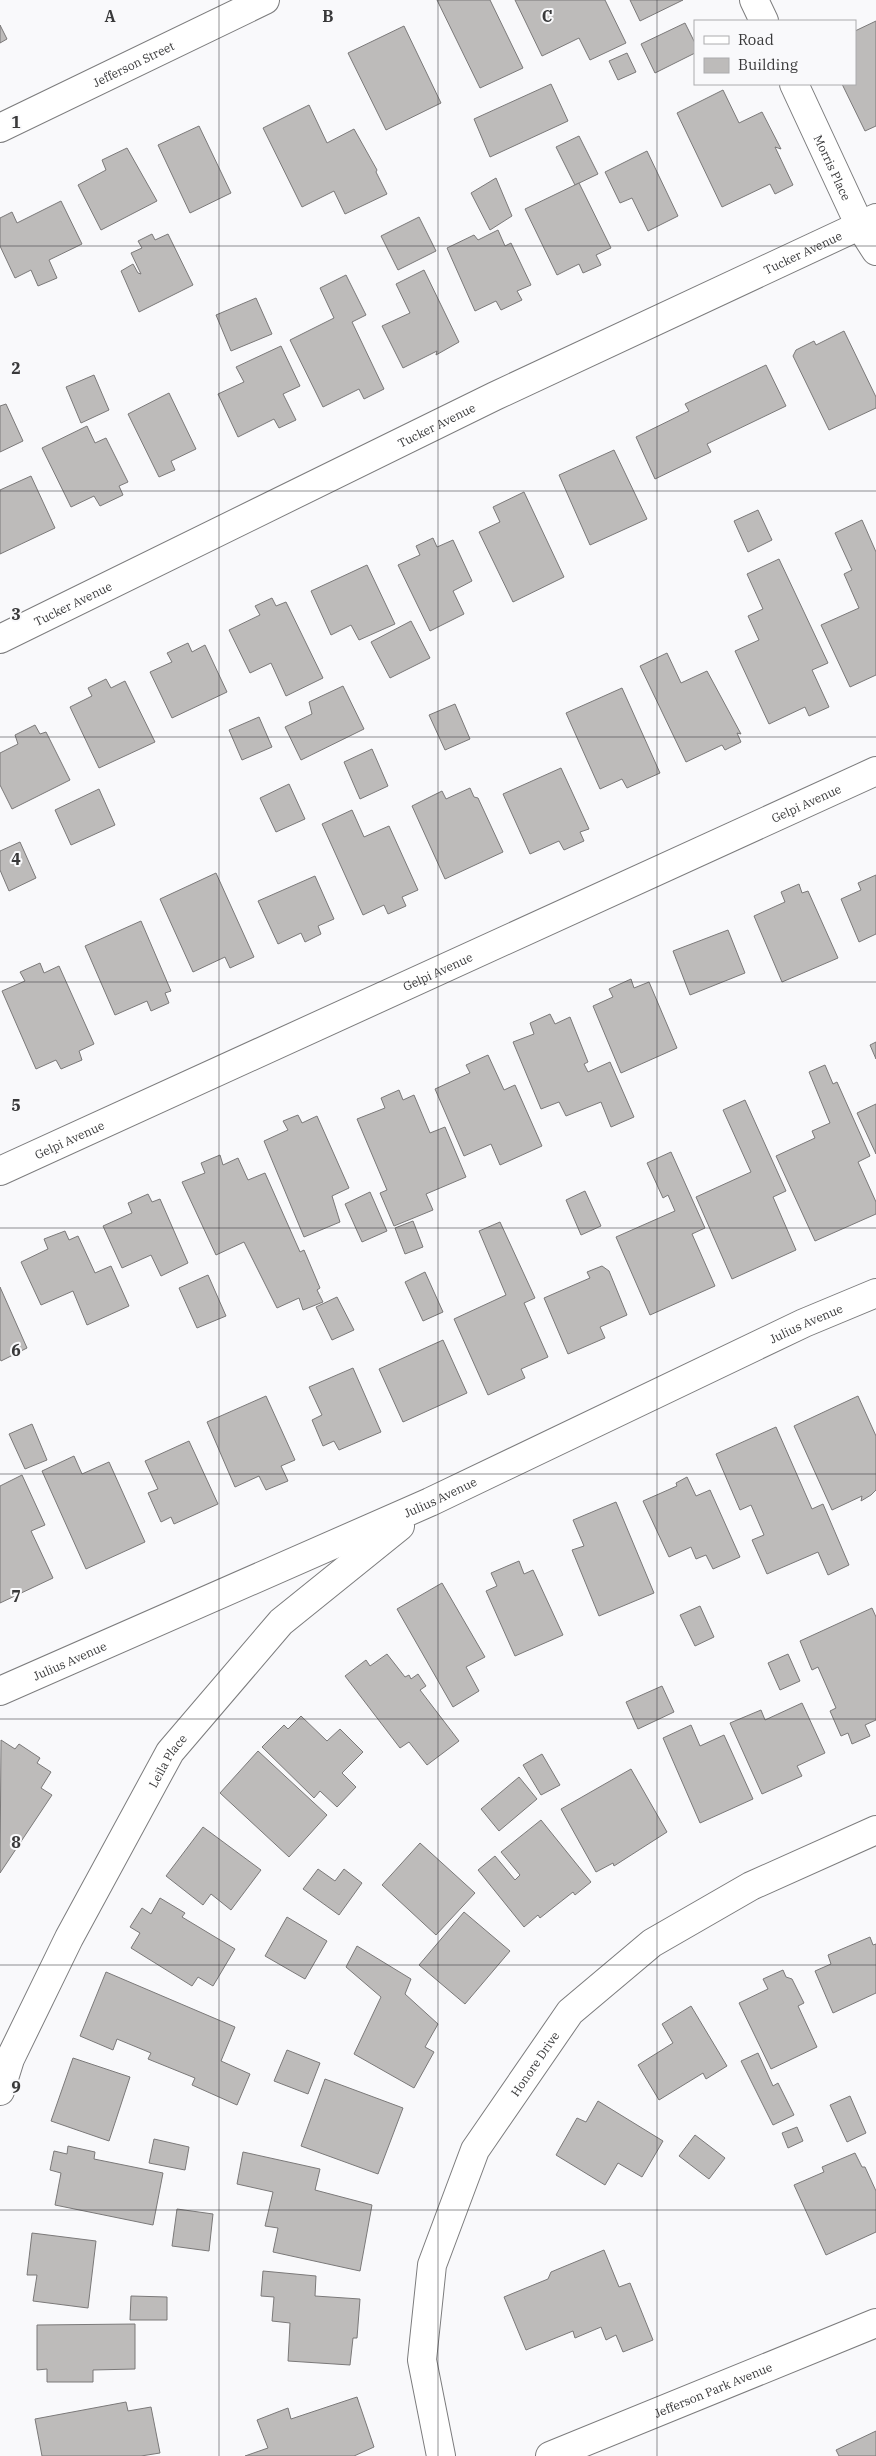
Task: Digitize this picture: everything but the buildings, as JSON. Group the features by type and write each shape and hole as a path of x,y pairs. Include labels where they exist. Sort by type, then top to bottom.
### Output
{"street":[{"name":"Jefferson Street","path":"0,128 265,0"},
{"path":"754,0 764,20"},
{"name":"Morris Place","path":"795,85 868,222 876,251"},
{"name":"Tucker Avenue","path":"0,639 495,396 868,222"},
{"name":"Gelpi Avenue","path":"0,1171 876,771"},
{"name":"Julius Avenue","path":"0,1691 430,1502 804,1323 876,1292"},
{"name":"Leila Place","path":"0,2091 10,2059 69,1938 170,1752 281,1622 430,1502"},
{"name":"Honore Drive","path":"441,2456 422,2360 432,2265 476,2150 570,2012 652,1943 751,1886 876,1830"},
{"name":"Jefferson Park Avenue","path":"550,2456 876,2323"}]}
